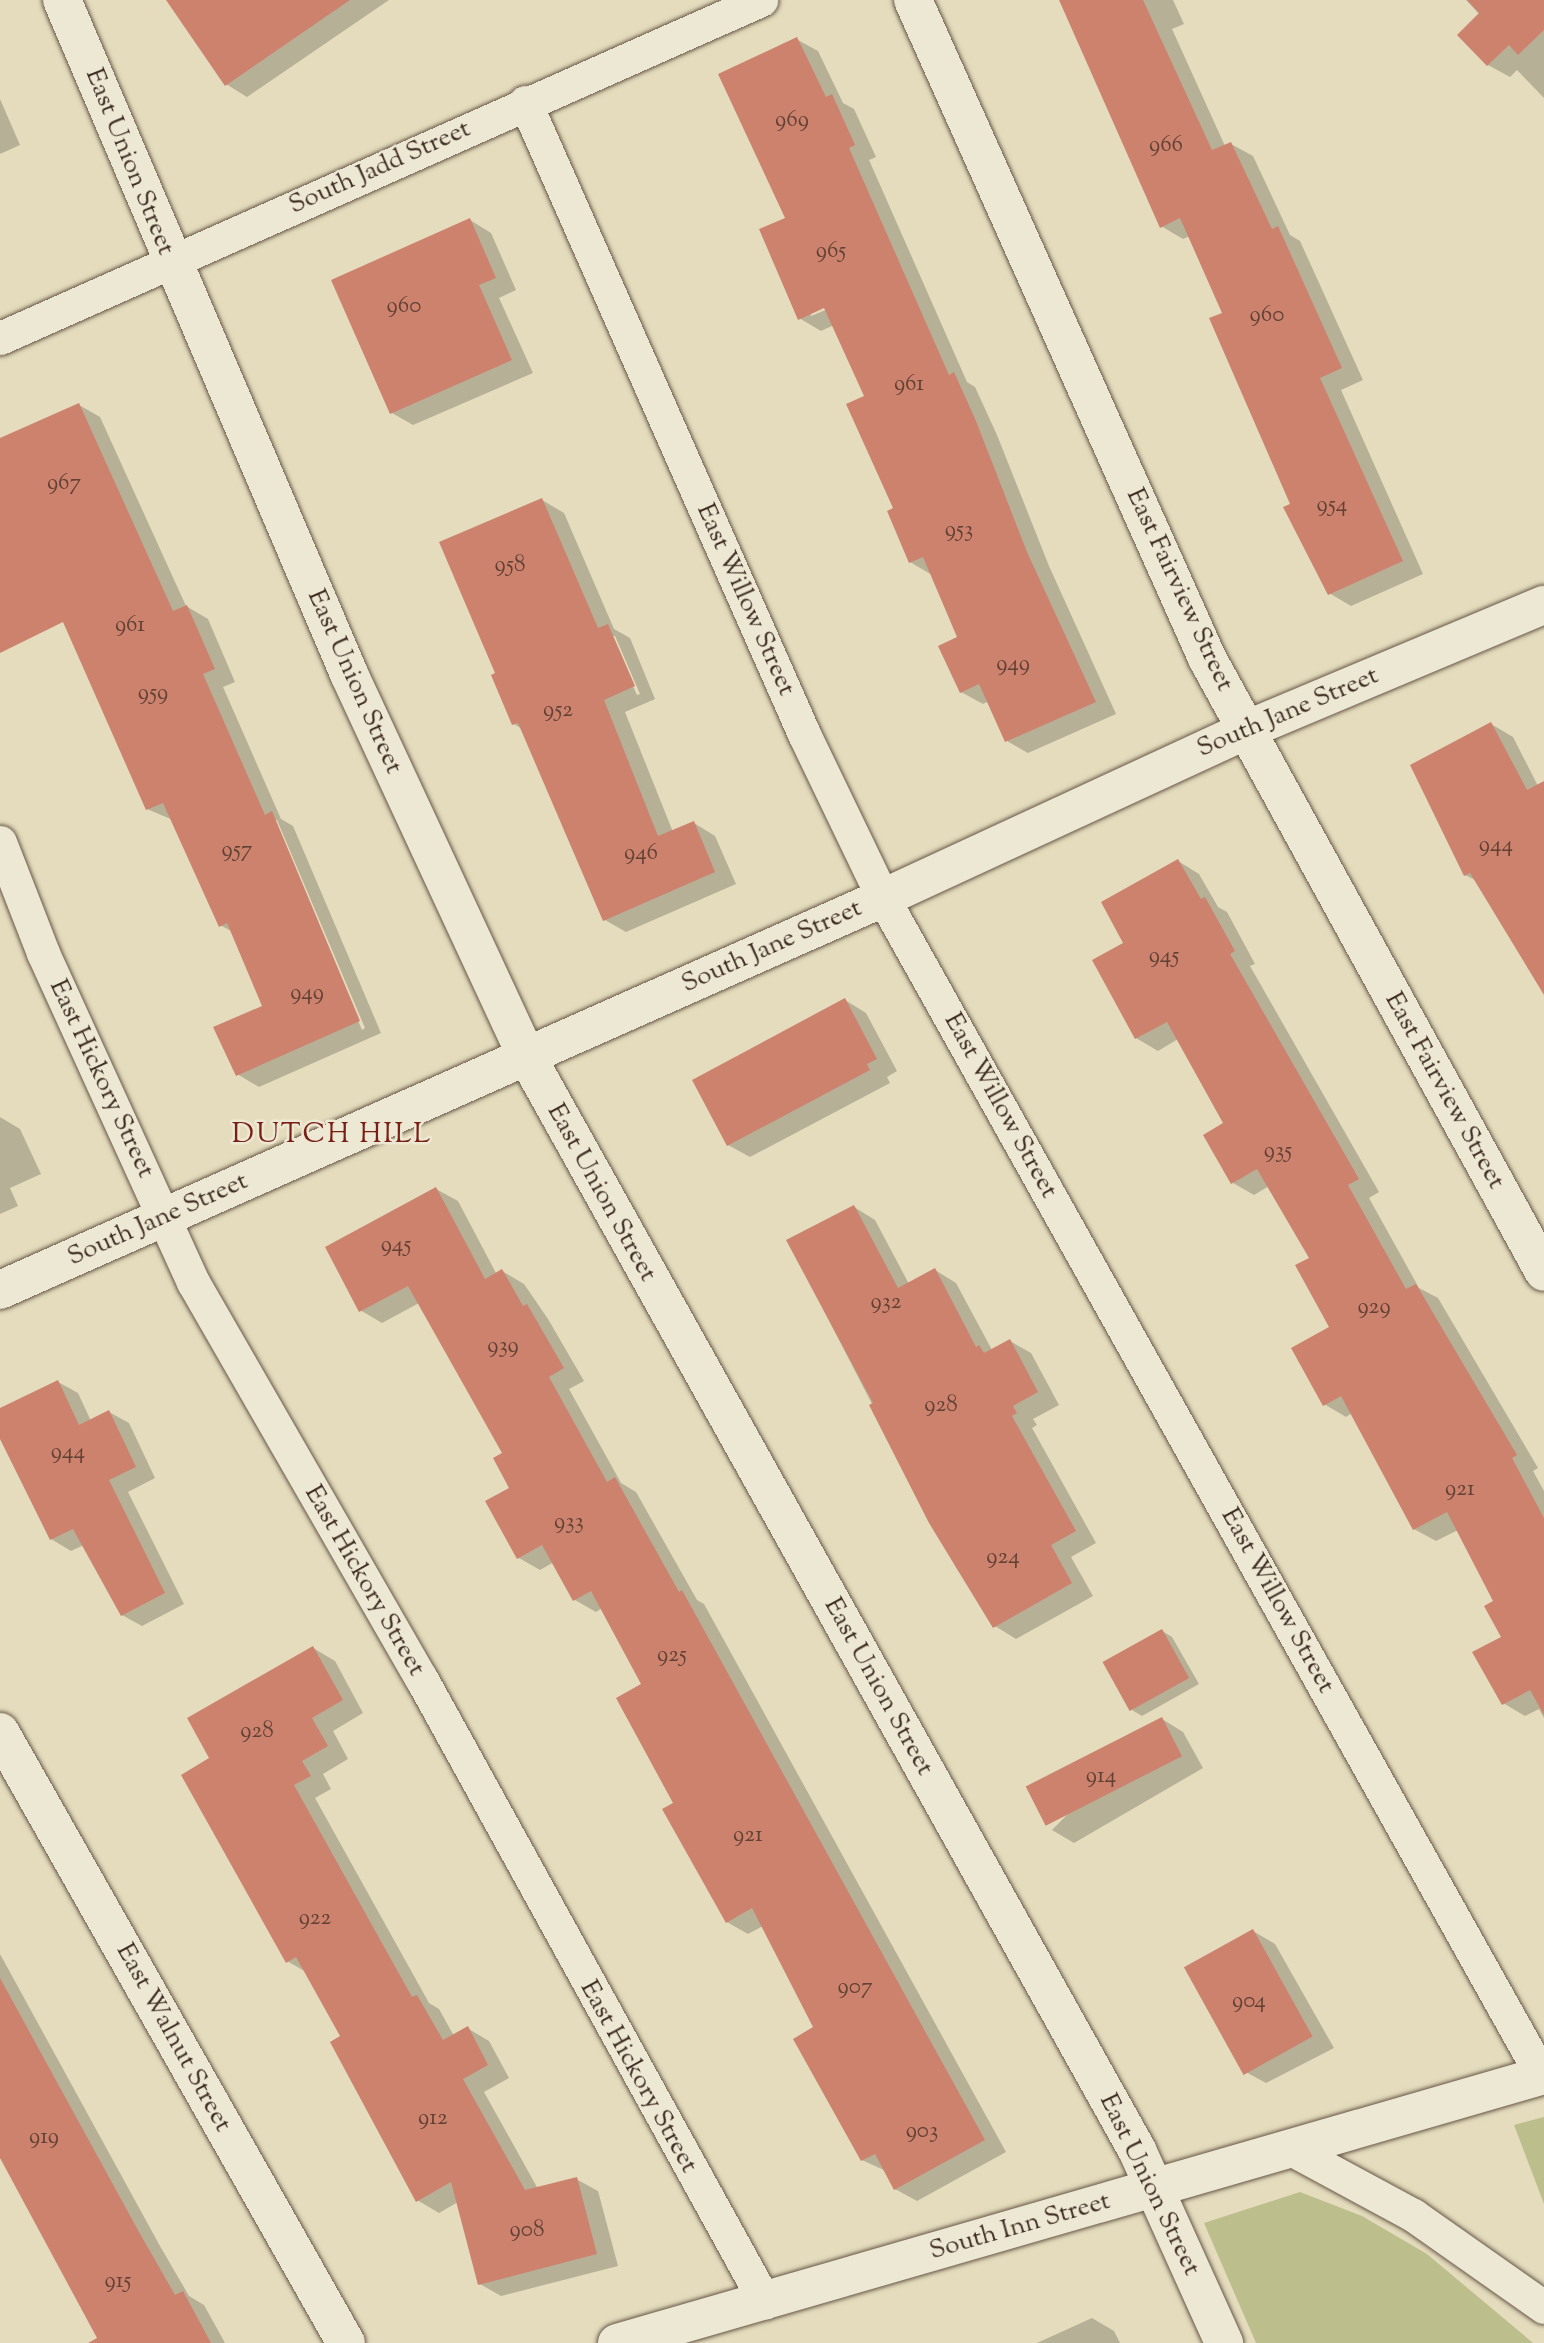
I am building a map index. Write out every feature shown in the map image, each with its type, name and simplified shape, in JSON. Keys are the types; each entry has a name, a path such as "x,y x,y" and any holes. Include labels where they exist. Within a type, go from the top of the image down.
{"street":[{"name":"East Union Street","path":"62,0 170,261 349,674 526,1055 1154,2188 1224,2343"},
{"name":"East Fairview Street","path":"913,0 1206,657 1544,1272"},
{"name":"South Jane Street","path":"0,1290 883,898 1245,730 1544,605"},
{"name":"East Walnut Street","path":"0,1732 346,2343"},
{"name":"South Inn Street","path":"617,2343 1543,2075"}],"lane":[{"name":"South Jadd Street","path":"0,338 525,102 761,0"},
{"name":"East Willow Street","path":"525,102 804,734 883,898 1543,2075"},
{"name":"East Hickory Street","path":"0,842 43,953 193,1282 421,1678 765,2302"},
{"path":"1290,2149 1413,2215 1544,2307"}],"green space":[{"path":"1544,2117 1544,2204 1514,2125"},
{"path":"1300,2192 1362,2216 1427,2254 1533,2343 1256,2343 1204,2223"}],"building":[{"path":"166,0 350,0 225,86"},
{"path":"1059,0 1143,0 1212,150 1231,142 1272,229 1278,226 1342,368 1320,378 1403,561 1328,595 1283,507 1290,504 1209,318 1222,313 1180,218 1160,228"},
{"path":"1467,0 1544,0 1544,30 1518,55 1509,45 1487,66 1457,35 1479,13"},
{"path":"797,37 826,97 832,94 855,145 849,148 949,375 954,372 976,421 1027,552 1096,702 1005,742 979,684 960,693 938,646 957,637 923,557 909,563 887,511 893,508 846,404 864,396 824,308 798,320 759,229 785,218 718,74"},
{"path":"470,218 496,278 479,285 512,360 390,414 331,280"},
{"path":"79,403 173,611 187,605 215,669 203,674 265,815 272,811 360,1021 236,1076 213,1027 262,1006 227,923 219,927 163,803 146,810 63,622 0,653 0,438"},
{"path":"542,498 598,628 608,624 635,686 604,700 658,836 694,821 715,872 603,921 518,723 512,725 491,675 495,673 439,542"},
{"path":"1491,722 1527,790 1544,781 1544,995 1470,873 1464,876 1410,765"},
{"path":"1178,859 1201,899 1205,897 1235,951 1230,954 1359,1179 1348,1185 1406,1289 1416,1284 1517,1455 1512,1458 1544,1518 1544,1715 1530,1690 1502,1705 1472,1652 1501,1637 1484,1606 1493,1601 1447,1512 1413,1530 1341,1396 1323,1406 1291,1348 1329,1327 1295,1265 1309,1258 1257,1169 1231,1184 1203,1135 1223,1123 1167,1022 1135,1039 1092,960 1123,943 1101,902"},
{"path":"845,998 877,1059 867,1064 870,1070 727,1146 692,1080"},
{"path":"436,1187 485,1279 502,1269 523,1306 527,1304 564,1368 549,1377 607,1482 615,1477 679,1592 682,1590 985,2140 894,2190 875,2154 861,2161 793,2039 813,2027 752,1908 726,1923 662,1809 673,1803 616,1698 641,1684 591,1591 573,1601 542,1545 517,1559 485,1501 509,1488 493,1458 502,1453 408,1286 359,1312 325,1247"},
{"path":"854,1205 898,1288 935,1268 976,1347 979,1345 984,1353 1010,1339 1038,1392 1013,1406 1017,1413 1012,1416 1076,1531 1051,1545 1072,1583 993,1628 929,1523 869,1405 873,1403 786,1240"},
{"path":"58,1380 79,1425 109,1410 136,1467 109,1480 165,1593 121,1616 73,1529 50,1540 0,1439 0,1408"},
{"path":"1162,1629 1189,1678 1130,1711 1103,1662"},
{"path":"313,1646 343,1700 312,1718 328,1746 302,1761 311,1776 294,1785 412,1997 417,1995 443,2040 468,2026 488,2065 463,2079 525,2190 577,2177 597,2254 478,2285 451,2182 416,2202 330,2042 340,2036 296,1957 286,1963 181,1775 209,1758 187,1718"},
{"path":"1162,1717 1182,1756 1046,1826 1026,1786"},
{"path":"1253,1929 1313,2037 1244,2075 1184,1967"},
{"path":"0,1978 175,2295 183,2291 211,2343 88,2343 97,2338 0,2158"}],"district":[{"name":"DUTCH HILL","path":"332,1135"}]}
